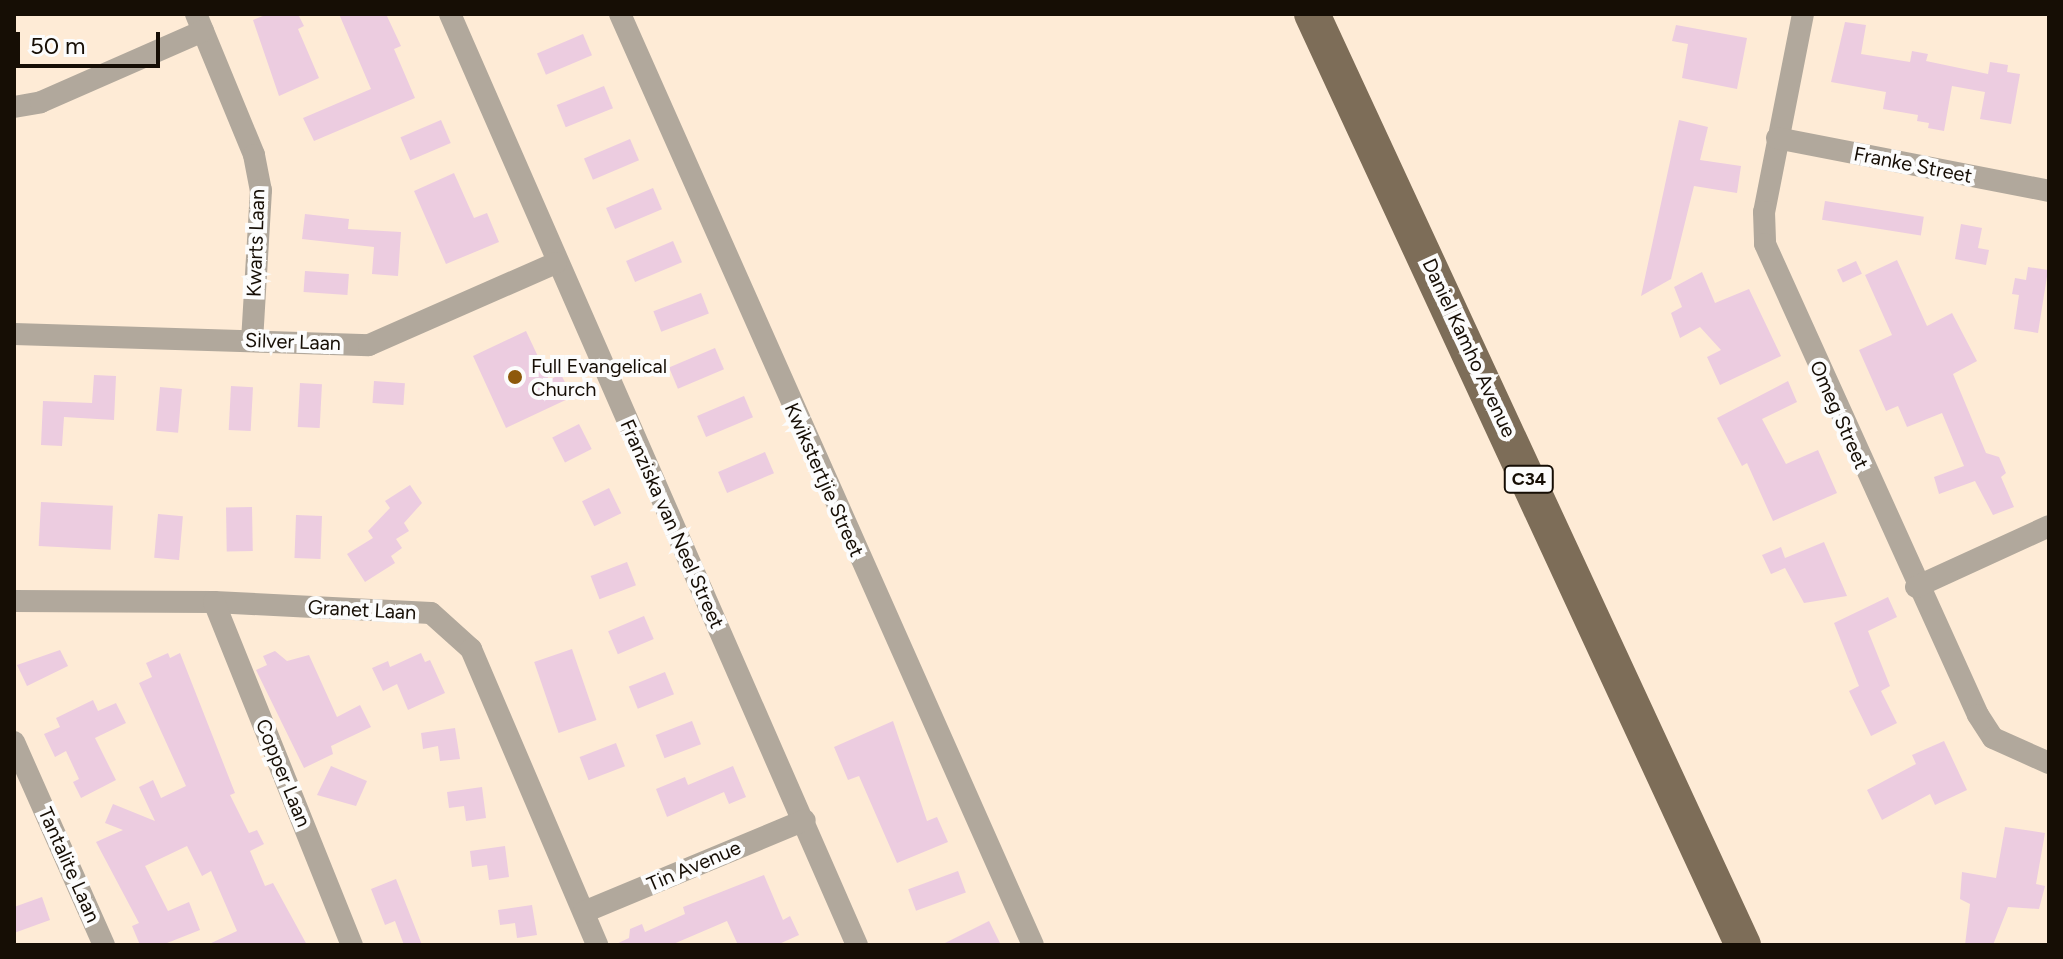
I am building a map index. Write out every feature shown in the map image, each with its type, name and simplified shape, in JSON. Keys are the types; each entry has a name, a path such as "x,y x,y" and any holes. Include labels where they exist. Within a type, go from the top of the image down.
{"main road":[{"name":"Daniel Kamho Avenue","path":"1312,14 1743,945"}],"street":[{"name":"Franziska van Neel Street","path":"450,14 556,263 805,820 857,945"},
{"name":"Kwikstertjie Street","path":"620,14 1033,945"},
{"name":"Omeg Street","path":"1803,14 1764,212 1765,244 1916,587 1993,738 2049,763"},
{"path":"14,107 41,102 200,22"},
{"name":"Kwarts Laan","path":"200,22 254,155 261,190 252,340"},
{"name":"Franke Street","path":"1777,138 2049,191"},
{"name":"Silver Laan","path":"14,334 369,345 556,263"},
{"path":"1916,587 2049,526"},
{"name":"Granet Laan","path":"14,601 214,602 431,613 452,628 471,649 597,945"},
{"name":"Copper Laan","path":"214,602 352,945"},
{"name":"Tantalite Laan","path":"14,742 104,945"},
{"name":"Tin Avenue","path":"584,912 805,820"}],"building":[{"path":"268,14 298,14 304,26 298,29 319,78 279,96 253,20"},
{"path":"339,14 386,14 401,46 394,49 415,98 314,141 303,118 371,89"},
{"path":"1845,22 1866,25 1861,54 1910,62 1912,51 1928,54 1926,61 1988,74 1990,62 2008,65 2007,72 2020,74 2011,124 1980,119 1985,92 1952,86 1944,131 1928,128 1929,123 1917,121 1918,115 1883,109 1886,92 1831,82"},
{"path":"1676,25 1747,38 1737,89 1682,78 1688,44 1672,41"},
{"path":"583,34 592,55 546,75 537,54"},
{"path":"604,86 613,108 566,127 557,105"},
{"path":"441,120 451,143 410,160 400,137"},
{"path":"1679,120 1708,127 1700,160 1741,166 1737,193 1694,186 1671,279 1641,296"},
{"path":"630,139 639,160 593,180 584,159"},
{"path":"454,173 474,218 487,213 499,242 446,264 414,191"},
{"path":"653,188 662,209 615,229 606,208"},
{"path":"1825,201 1924,217 1921,235 1822,220"},
{"path":"305,214 349,219 348,229 401,232 398,276 372,274 374,247 302,239"},
{"path":"1961,224 1982,228 1978,248 1989,250 1986,265 1955,259"},
{"path":"673,241 682,262 635,282 626,261"},
{"path":"1897,260 1927,326 1952,313 1977,361 1953,374 1986,453 1999,457 2006,473 2001,477 2014,507 1993,515 1975,481 1939,494 1934,477 1964,466 1942,413 1907,427 1898,406 1886,411 1859,350 1892,335 1865,275"},
{"path":"1856,261 1862,274 1843,283 1837,270"},
{"path":"2028,267 2048,270 2038,333 2014,329 2019,295 2012,294 2015,278 2026,280"},
{"path":"305,271 349,274 347,295 304,292"},
{"path":"1702,272 1715,303 1749,289 1781,356 1720,385 1707,357 1721,350 1700,327 1680,338 1671,313 1682,307 1674,287"},
{"path":"701,293 709,314 661,332 653,311"},
{"name":"Full Evangelical Church","path":"526,331 549,380 561,374 572,397 506,428 473,356"},
{"path":"715,348 724,369 678,389 669,368"},
{"path":"94,375 116,376 114,420 64,417 62,446 41,445 43,401 92,403"},
{"path":"374,381 405,383 403,405 372,403"},
{"path":"1788,381 1797,402 1762,419 1786,464 1818,450 1837,493 1773,521 1747,463 1742,466 1717,418"},
{"path":"300,383 322,384 320,428 298,427"},
{"path":"231,386 253,387 251,431 229,430"},
{"path":"160,387 182,389 178,433 156,431"},
{"path":"744,396 753,417 706,437 697,416"},
{"path":"579,424 592,449 565,463 552,438"},
{"path":"765,452 774,473 727,493 718,472"},
{"path":"410,485 422,503 404,523 409,531 396,539 402,548 391,556 395,563 365,582 347,554 373,538 368,531 390,508 385,501"},
{"path":"609,488 621,513 594,526 582,501"},
{"path":"41,502 113,506 111,550 39,546"},
{"path":"226,507 252,507 253,551 227,551"},
{"path":"158,514 183,516 179,560 154,558"},
{"path":"296,515 322,516 320,559 294,558"},
{"path":"1824,542 1847,596 1804,603 1785,568 1771,574 1762,555 1781,547 1785,558"},
{"path":"627,562 636,585 600,599 591,576"},
{"path":"1888,597 1897,617 1868,631 1890,686 1881,691 1897,723 1871,736 1849,691 1859,686 1834,623"},
{"path":"644,616 654,639 618,654 608,631"},
{"path":"572,649 596,720 559,733 534,662"},
{"path":"60,650 68,666 27,686 17,665"},
{"path":"275,651 287,661 309,655 337,717 360,705 371,727 331,746 333,754 304,768 256,670 267,665 263,656"},
{"path":"168,653 170,658 180,653 235,793 230,795 249,833 257,830 264,844 250,851 265,886 273,883 307,945 207,945 237,931 211,871 202,876 187,846 145,866 168,911 189,902 200,930 162,945 140,945 132,926 139,923 96,842 123,830 105,823 113,804 155,821 139,787 153,780 161,798 186,786 139,683 152,677 146,663"},
{"path":"421,653 425,662 430,660 445,693 408,710 397,684 383,691 372,668 388,661 390,667"},
{"path":"665,672 674,694 638,709 629,687"},
{"path":"93,700 98,711 116,703 126,723 95,738 116,780 81,798 73,782 79,779 66,751 55,757 44,734 60,727 56,718"},
{"path":"692,721 701,744 665,758 656,735"},
{"path":"893,721 927,821 937,817 948,842 897,863 859,776 848,780 834,747"},
{"path":"455,728 460,759 440,761 438,746 423,749 421,733"},
{"path":"1944,741 1967,790 1935,805 1930,794 1882,820 1867,790 1916,764 1912,755"},
{"path":"616,743 625,766 589,780 580,757"},
{"path":"331,766 367,781 356,806 317,795"},
{"path":"733,766 746,797 729,804 724,792 667,817 656,789 685,777 688,785"},
{"path":"482,787 486,818 466,821 464,806 449,808 447,792"},
{"path":"2005,827 2045,833 2036,884 2045,886 2039,909 2008,907 1993,945 1965,945 1970,904 1960,899 1962,872 1996,878"},
{"path":"505,846 509,877 489,880 487,865 472,867 470,851"},
{"path":"958,871 966,893 916,911 908,889"},
{"path":"764,875 783,920 790,916 799,935 777,945 738,945 727,921 671,945 614,945 629,938 630,929 642,924 645,932 685,914 683,907"},
{"path":"396,879 422,945 404,945 395,921 385,925 371,889"},
{"path":"42,897 50,920 14,933 14,907"},
{"path":"532,905 537,935 517,938 515,923 500,925 498,910"},
{"path":"989,921 1001,945 941,945"}],"place":[{"name":"Full Evangelical Church","path":"515,377"}]}
